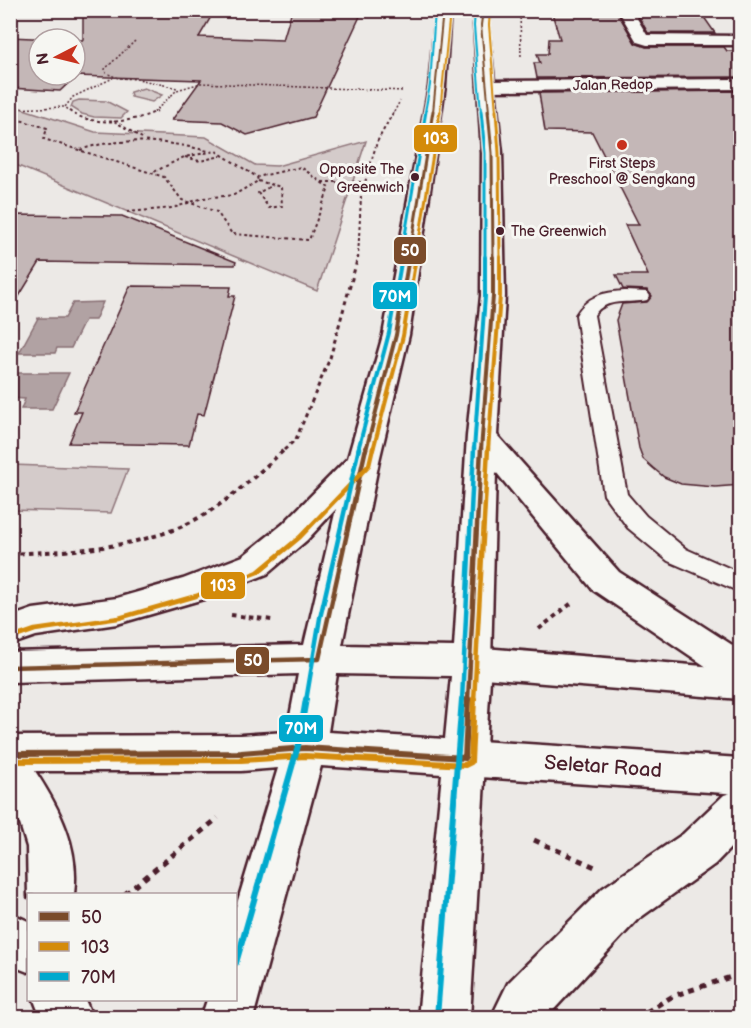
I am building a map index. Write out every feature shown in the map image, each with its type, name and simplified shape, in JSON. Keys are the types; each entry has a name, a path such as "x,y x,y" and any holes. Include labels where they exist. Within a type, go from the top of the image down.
{"main road":[{"path":"237,985 305,748 319,659 363,461 396,334 437,86 443,10"},
{"path":"444,1017 472,662 482,436 493,296 492,153 481,25 483,10"},
{"path":"625,10 642,39 741,41"},
{"name":"Jalan Redop","path":"486,86 741,84"},
{"path":"482,436 606,581 741,669"},
{"path":"18,626 117,611 202,587 255,565 295,532 363,461"},
{"path":"10,667 319,659 472,662 741,684"},
{"name":"Seletar Road","path":"10,754 241,753 305,748 741,776"},
{"path":"10,776 18,780 44,823 54,873 51,893"},
{"path":"517,1017 526,1001 620,904 699,849 741,809"},
{"path":"10,937 27,947"},
{"path":"61,1001 67,1017"},
{"path":"227,1017 231,1001"}],"lane":[{"path":"641,296 596,302 588,307 585,315 616,495 637,522 677,555 741,583"}],"path":[{"path":"519,68 521,57 520,10"},
{"path":"113,78 105,69 135,41"},
{"path":"65,107 67,101 77,94 103,86 113,78 139,79 159,86 177,88 207,83 405,92"},
{"path":"10,554 91,550 170,531 210,511 244,487 296,439 330,358 358,254 361,196 377,142 394,115 405,92 407,81"},
{"path":"10,109 65,107 75,116 113,120 133,119 158,110 177,88"},
{"path":"10,117 46,128 44,139 164,177 182,200 217,212 232,234 309,240 329,188 301,167 257,177"},
{"path":"113,120 142,138"},
{"path":"79,150 87,146 111,142 190,146 208,151"},
{"path":"151,173 184,157 216,151 257,177 258,181"},
{"path":"184,157 200,161 222,155"},
{"path":"127,212 173,208 188,202 234,195 258,181 281,187 282,206 269,208 258,193 273,185"},
{"path":"321,182 365,182"},
{"path":"538,629 582,594"},
{"path":"222,614 274,620"},
{"path":"126,893 218,818"},
{"path":"534,840 596,867"},
{"path":"636,1017 704,983 741,974"}],"shaded area":[{"path":"144,88 162,95 152,102 131,97 130,92"},
{"path":"79,100 106,101 127,112 121,118 82,114 71,107 73,102"},
{"path":"11,105 95,132 206,137 255,165 277,166 366,141 317,291 11,163"},
{"path":"103,302 95,320 85,320 71,348 57,348 55,353 19,353 38,318 65,318 73,303"},
{"path":"11,373 69,373 52,409 21,409 25,399 11,398"},
{"path":"11,465 128,469 111,513 11,510"}],"building":[{"path":"83,10 215,10 199,37 283,40 292,10 362,12 313,117 247,135 222,122 172,120 201,80 87,76 87,27 83,27"},
{"path":"551,10 616,10 635,43 646,47 724,47 727,51 741,51 741,77 537,78 534,63 540,63 537,54 548,54 549,39 560,39"},
{"path":"635,10 699,10 715,33 648,33"},
{"path":"10,37 27,38 27,87 64,87 60,91 10,88"},
{"path":"741,91 741,485 715,487 681,484 664,477 643,459 639,448 616,320 622,304 647,302 652,296 647,290 623,289 616,275 648,275 625,225 639,225 592,132 545,131 539,93"},
{"path":"10,215 122,216 236,262 235,265 40,262 10,311"},
{"path":"130,286 231,287 229,296 235,296 204,415 197,414 189,445 69,443 82,412 74,412"}],"transit line":[{"name":"70M","path":"237,960 298,746 320,618 356,459 389,333 430,85 435,10"},
{"name":"50","path":"10,667 319,659 363,461 396,335 437,86 443,10"},
{"name":"70M","path":"437,1017 465,662 475,436 485,296 485,153 474,26 475,10"},
{"name":"50","path":"10,754 241,753 305,748 465,758 482,436 493,296 492,153 481,25 483,10"},
{"name":"103","path":"12,638 35,630 119,618 196,596 258,572 300,537 369,465 403,336 444,87 450,11"},
{"name":"103","path":"10,761 241,760 305,756 465,765 471,762 489,436 500,296 499,153 489,25 490,11"}],"place":[{"name":"First Steps Preschool @ Sengkang","path":"622,145"},
{"name":"Opposite The Greenwich","path":"415,177"},
{"name":"The Greenwich","path":"500,231"}]}
